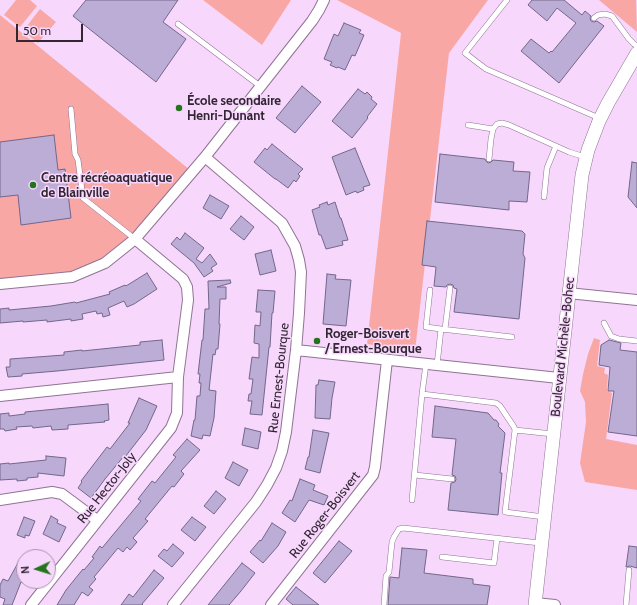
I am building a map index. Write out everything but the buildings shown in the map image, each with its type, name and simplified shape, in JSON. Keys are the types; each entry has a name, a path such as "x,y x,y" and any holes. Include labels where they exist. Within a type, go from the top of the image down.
{"street":[{"path":"0,284 72,277 105,263 135,239 205,157 312,21 324,0"},
{"name":"Boulevard Michèle-Bohec","path":"535,604 580,185 586,157 600,118 637,54"},
{"name":"Boulevard Michèle-Bohec","path":"613,95 637,67"},
{"name":"Rue Ernest-Bourque","path":"173,605 254,505 272,476 285,441 299,313 301,272 299,260 295,246 282,223 205,157"},
{"name":"Rue Hector-Joly","path":"31,605 171,428 177,413 178,377 188,300 187,287 183,279 135,239"},
{"path":"568,293 637,300"},
{"path":"296,350 559,378"},
{"name":"Rue Roger-Boisvert","path":"271,605 373,475 386,360"},
{"path":"0,396 178,377"},
{"path":"0,500 52,492 62,494 97,520"},
{"path":"535,604 555,605"}],"lane":[{"path":"507,0 465,53 486,68 600,118"},
{"path":"594,18 598,15 605,14 612,16 628,39 637,46"},
{"path":"178,24 260,86"},
{"path":"71,109 74,154 78,160 83,198 135,239"},
{"path":"488,159 493,129 497,124 502,123 506,123 572,153 586,157"},
{"path":"468,125 493,129"},
{"path":"544,197 547,168 556,146"},
{"path":"437,365 450,288"},
{"path":"430,290 426,327 512,338"},
{"path":"604,323 611,336 619,339 637,340"},
{"path":"412,500 426,364"},
{"path":"422,394 496,403 500,406 515,430 506,512 544,517"},
{"path":"515,430 553,434"},
{"path":"415,475 452,479"},
{"path":"384,605 386,576 389,572 392,542 396,532 399,529 403,528 542,543"},
{"path":"442,557 494,563 497,538"},
{"path":"626,605 629,570"}],"shaded area":[{"path":"16,0 30,0 37,6 20,27 4,15"},
{"path":"203,0 291,0 262,45"},
{"path":"337,0 488,0 449,53 415,351 367,344 401,33"},
{"path":"599,0 636,0 637,32"},
{"path":"40,9 56,22 38,43 23,31"},
{"path":"0,15 190,170 134,238 106,260 75,276 0,283"},
{"path":"594,338 600,340 597,366 605,368 604,373 608,375 607,391 612,393 606,439 637,445 637,490 585,482 580,463 586,422 585,402 580,391 588,354"}],"place":[{"name":"École secondaire Henri-Dunant","path":"179,108"},
{"name":"Centre récréoaquatique de Blainville","path":"33,185"},
{"name":"Roger-Boisvert / Ernest-Bourque","path":"317,341"}]}
